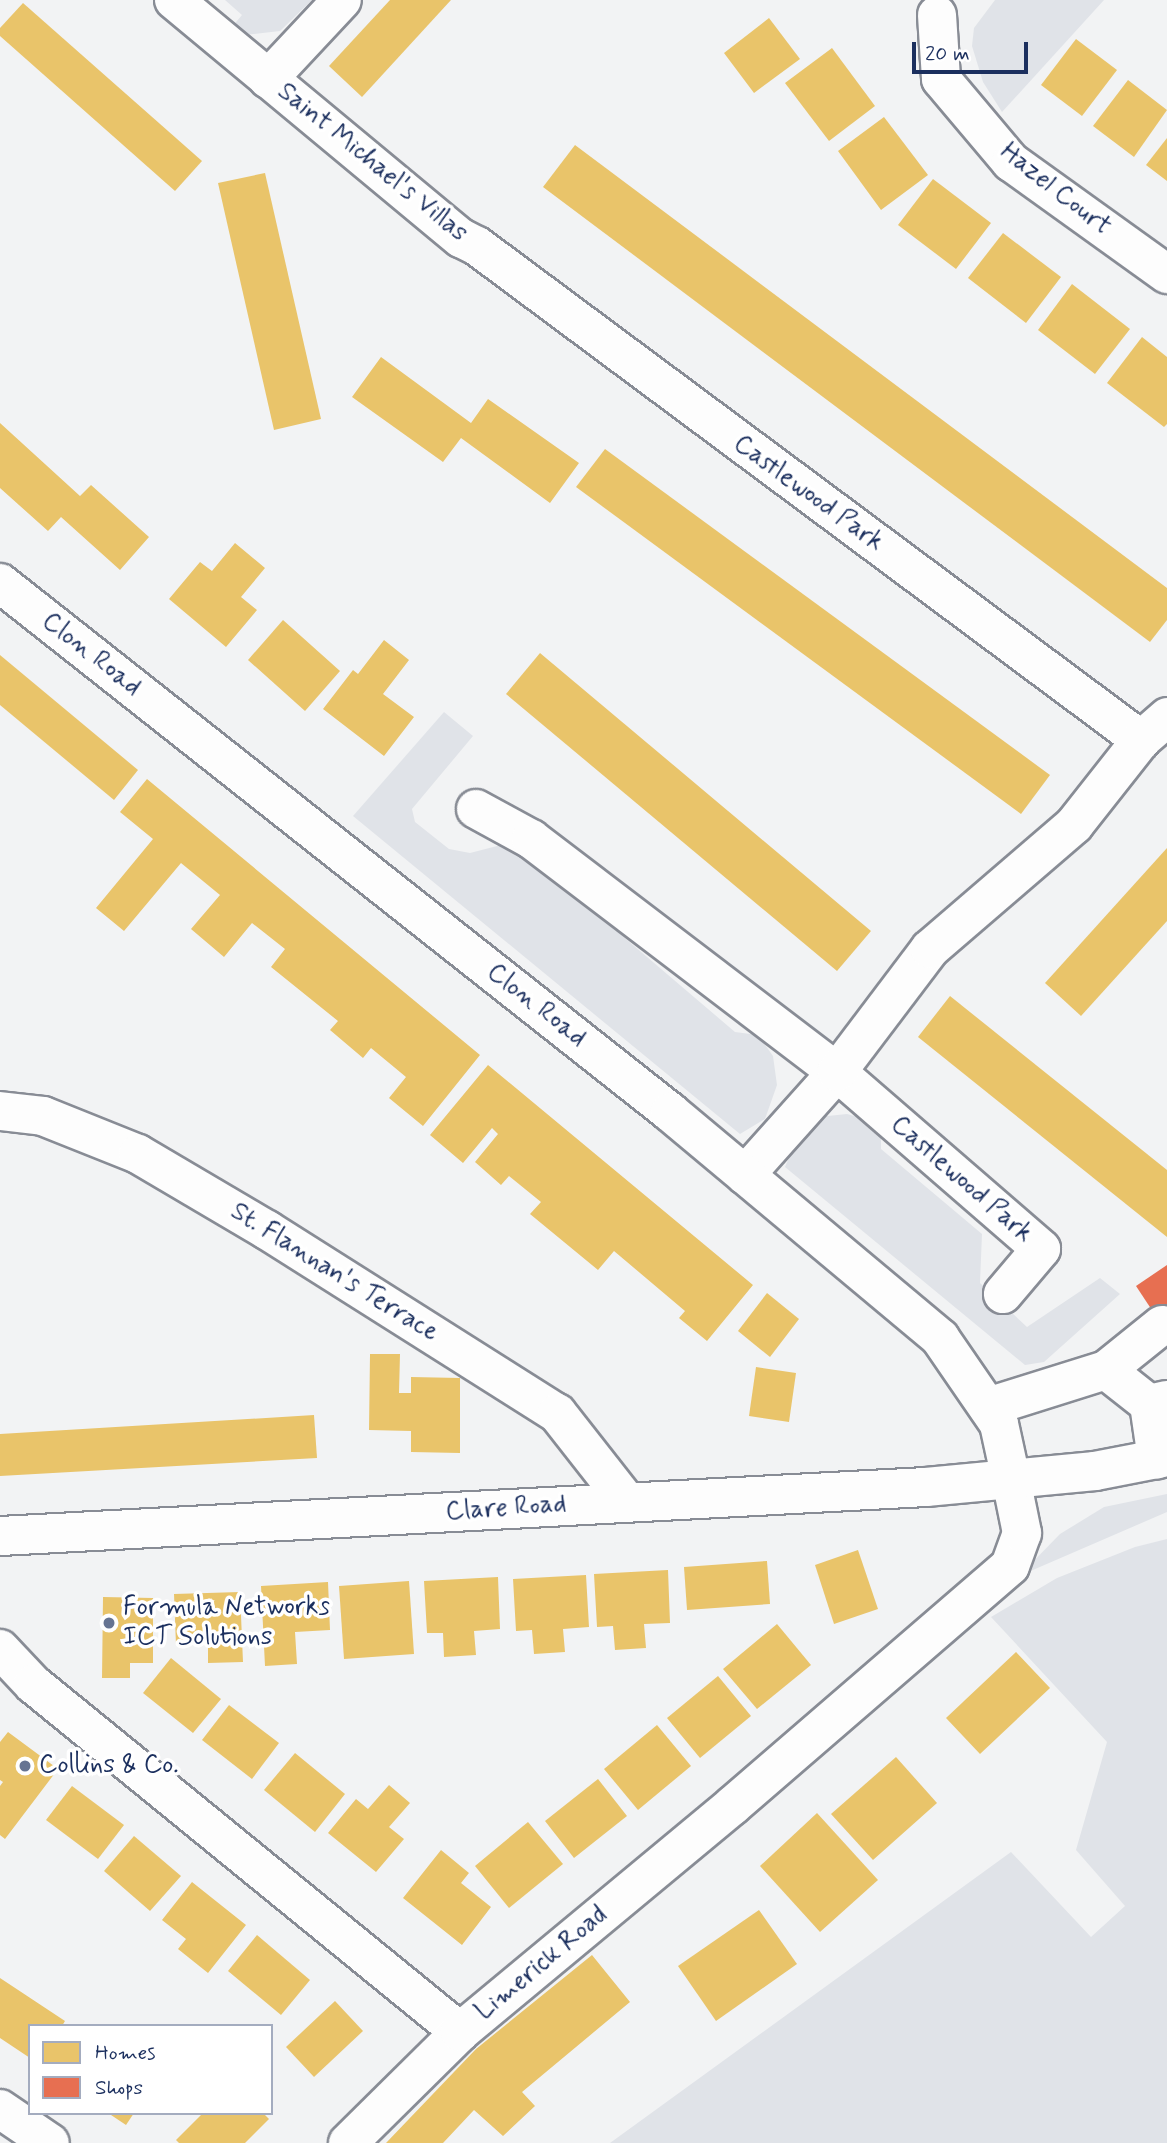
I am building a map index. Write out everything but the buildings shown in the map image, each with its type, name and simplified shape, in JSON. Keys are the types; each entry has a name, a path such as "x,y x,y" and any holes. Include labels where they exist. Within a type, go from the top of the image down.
{"street":[{"name":"Saint Michael's Villas","path":"173,0 461,238 477,246"},
{"name":"Saint Michael's Villas","path":"268,79 342,0"},
{"name":"Hazel Court","path":"937,15 941,79 1011,162 1167,274"},
{"name":"Castlewood Park","path":"477,246 1154,728 1074,825 930,949 837,1072 745,1175"},
{"name":"Clon Road","path":"0,583 745,1175 940,1338 999,1424 1011,1479"},
{"name":"Castlewood Park","path":"476,808 531,839 837,1072 1041,1249 1003,1294"},
{"name":"St. Flannan's Terrace","path":"0,1111 43,1116 138,1154 267,1230 557,1413 626,1501"},
{"path":"988,1408 1107,1370 1162,1325"},
{"path":"1107,1370 1158,1402 1162,1458"},
{"name":"Clare Road","path":"0,1536 340,1520 626,1501 915,1488 1096,1471 1162,1458"},
{"name":"Limerick Road","path":"0,1649 33,1684 460,2032 732,1806 1010,1566 1022,1533 1011,1479"},
{"path":"348,2143 460,2032"},
{"path":"0,2109 50,2143"}],"shaded area":[{"path":"225,0 312,0 280,31 244,35 231,28 242,15"},
{"path":"995,0 1104,0 1002,112 983,82 972,46 974,28"},
{"path":"444,712 473,736 412,809 415,822 449,849 470,853 501,845 518,847 735,1032 758,1035 773,1056 777,1085 765,1119 740,1134 353,816"},
{"path":"847,1114 875,1122 881,1131 881,1149 982,1234 980,1283 1027,1327 1100,1278 1120,1294 1044,1362 1025,1365 785,1167 793,1148 818,1117"},
{"path":"1167,1494 1167,1512 1019,1576 1060,1534 1104,1507"},
{"path":"1167,1539 1167,2143 610,2143 1011,1852 1091,1937 1125,1906 1076,1850 1107,1742 991,1617 1057,1578 1135,1547"}],"place":[{"name":"Formula Networks ICT Solutions","path":"109,1623"},
{"name":"Collins & Co.","path":"25,1766"}]}
